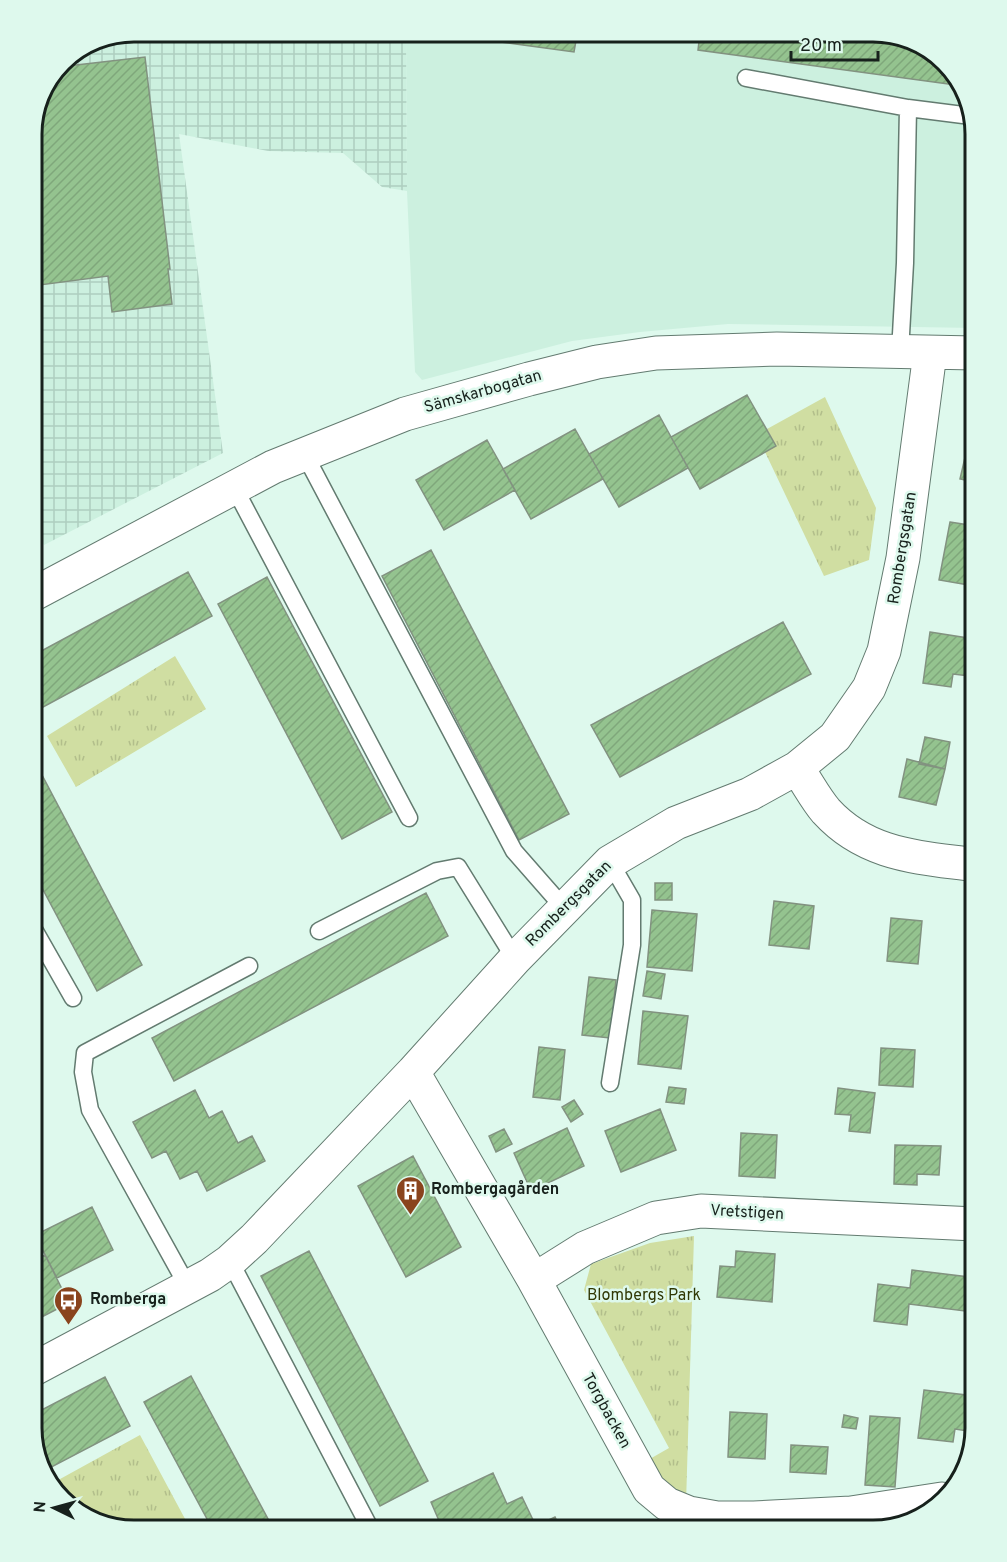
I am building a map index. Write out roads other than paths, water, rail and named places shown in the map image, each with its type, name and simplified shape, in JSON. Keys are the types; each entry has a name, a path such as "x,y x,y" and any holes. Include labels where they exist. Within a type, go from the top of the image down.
{"street":[{"name":"Sämskarbogatan","path":"42,590 234,487 304,453 405,414 597,362 656,353 766,349 965,353"},
{"name":"Rombergsgatan","path":"42,1365 188,1287 230,1262 413,1072 515,959 610,862 676,823 750,794 797,768 835,737 869,688 884,651 903,558 915,352"},
{"path":"797,768 826,810 859,839 900,855 965,864"},
{"name":"Torgbacken","path":"413,1072 534,1280 649,1489 667,1504 689,1513 717,1518 754,1518 851,1513 928,1501"},
{"name":"Vretstigen","path":"534,1280 585,1248 656,1218 702,1211 965,1224"}],"lane":[{"path":"746,78 908,108 963,115"},
{"path":"908,108 905,263 915,352"},
{"path":"304,453 514,851 564,908"},
{"path":"234,487 409,818"},
{"path":"610,862 632,900 632,945 610,1083"},
{"path":"319,931 437,871 458,867 515,959"},
{"path":"42,944 73,998"},
{"path":"188,1287 90,1110 82,1072 85,1053 249,966"},
{"path":"230,1262 366,1520"}],"place":[{"name":"Rombergagården","path":"410,1216"},
{"name":"Romberga","path":"69,1326"}],"park label":[{"name":"Blombergs Park","path":"644,1296"}]}
